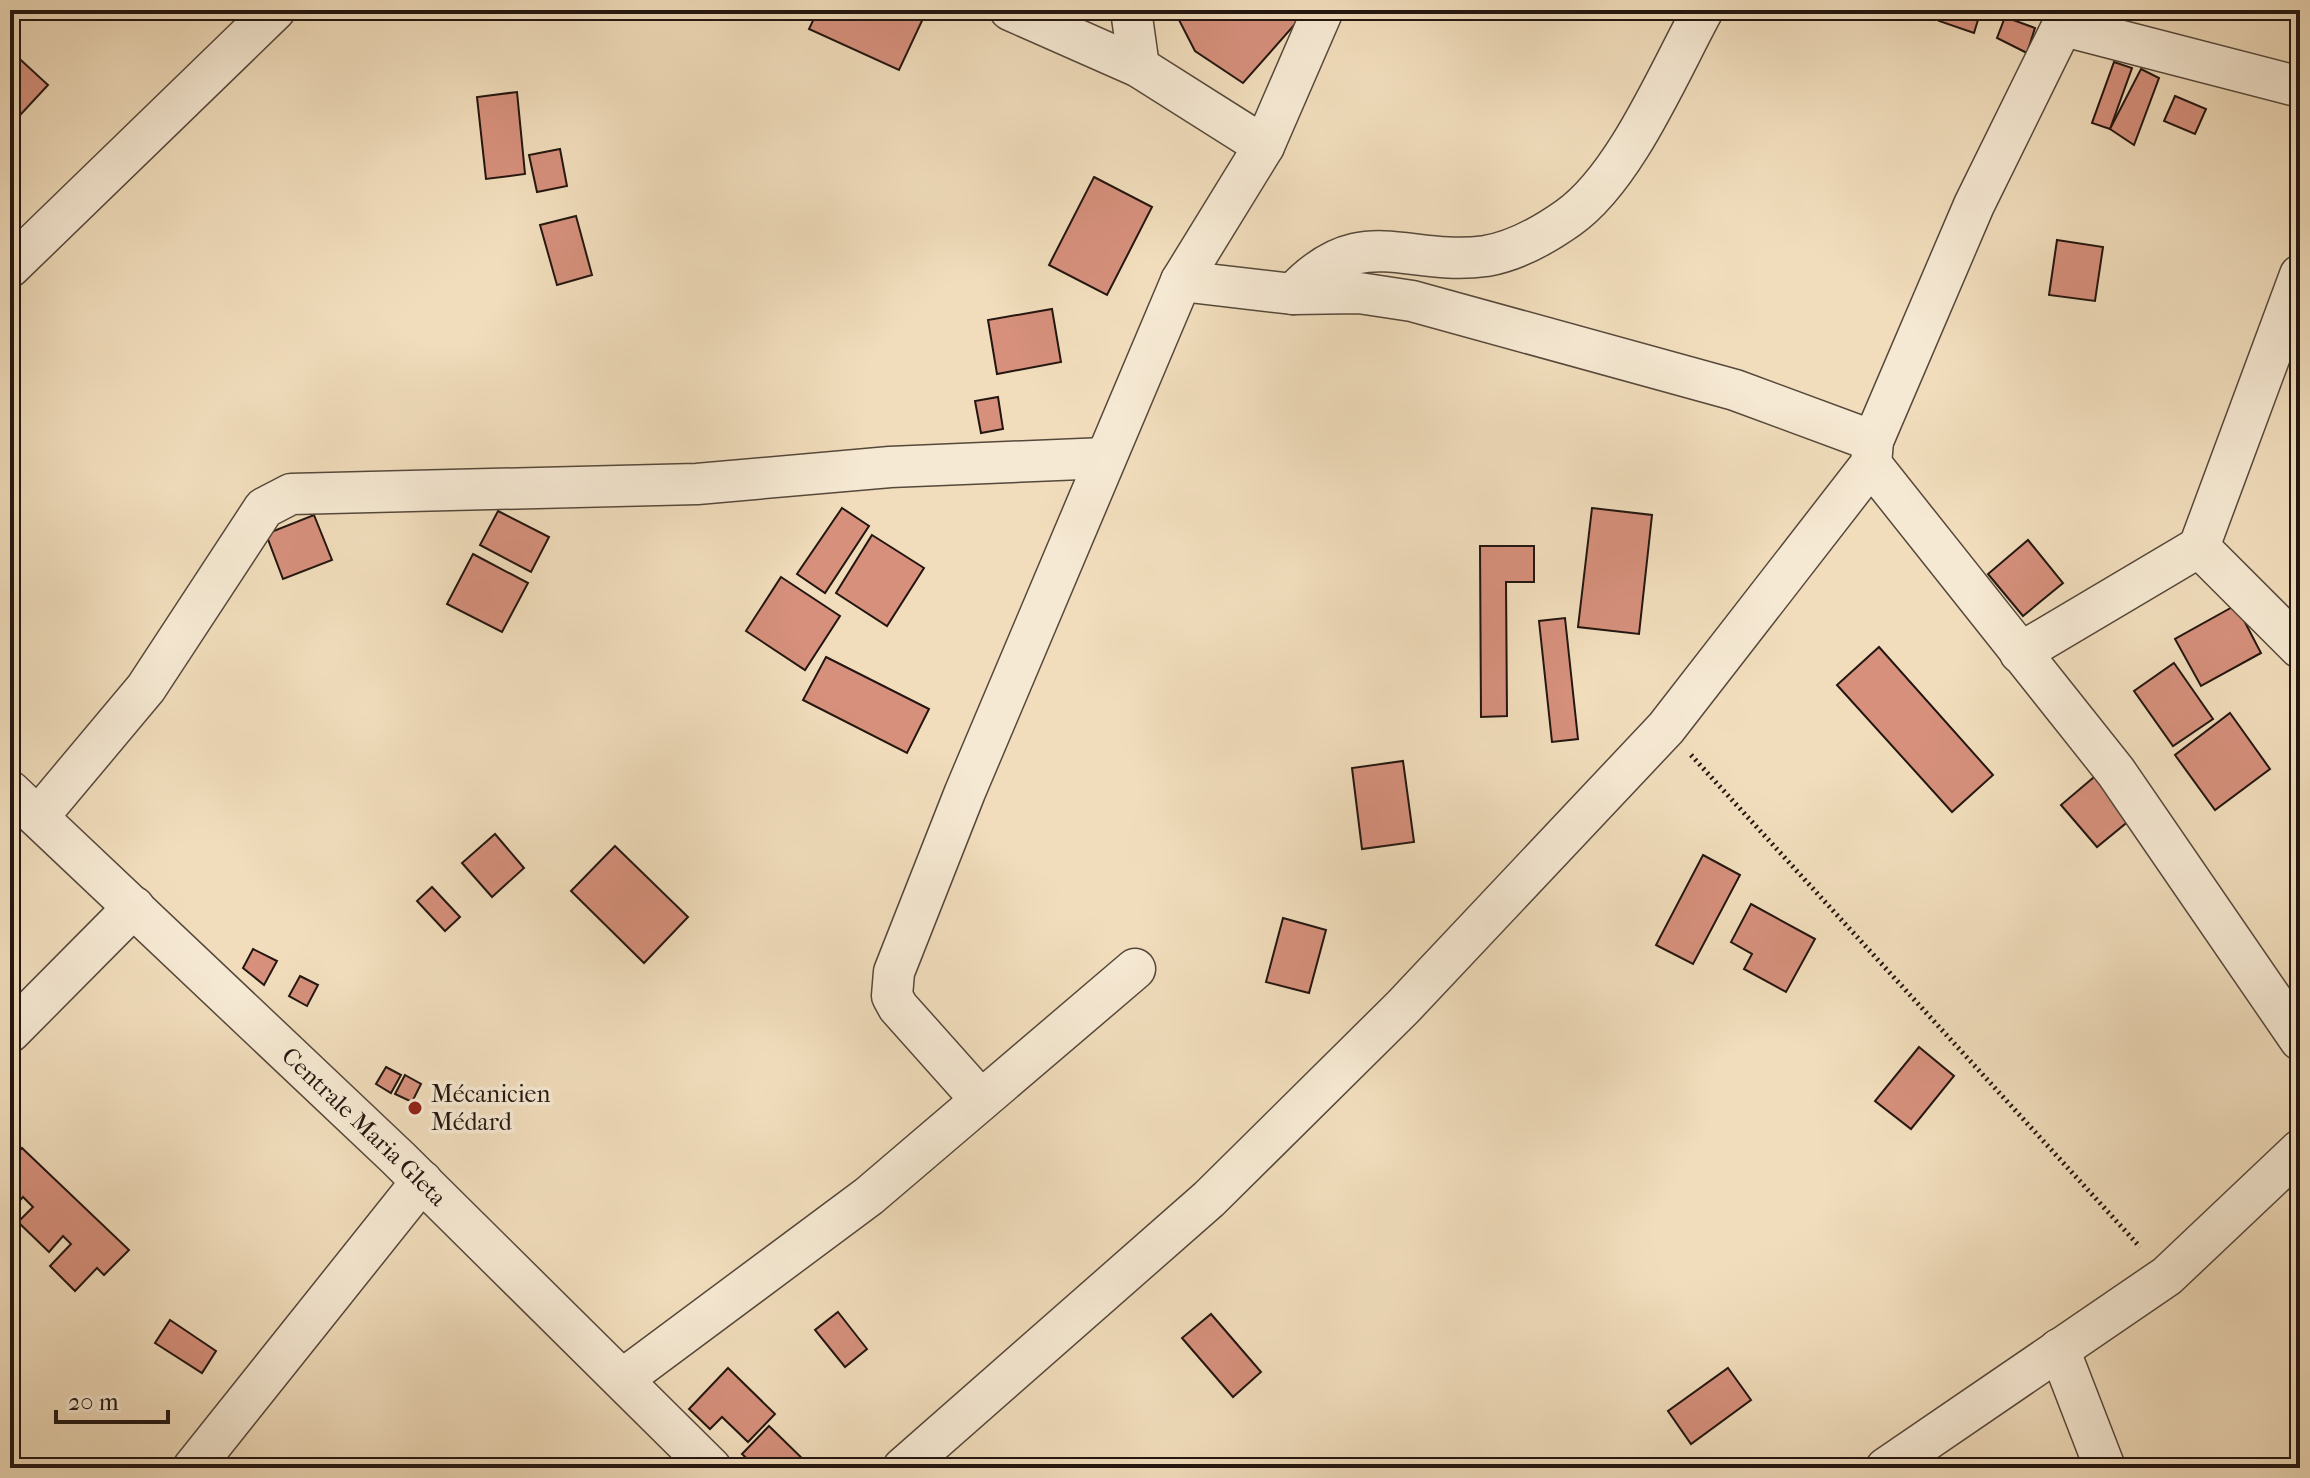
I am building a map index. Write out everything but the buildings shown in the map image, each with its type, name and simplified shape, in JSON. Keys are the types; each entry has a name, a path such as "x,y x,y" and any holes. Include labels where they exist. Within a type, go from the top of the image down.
{"street":[{"path":"10,267 275,10"},
{"path":"1010,10 1139,67 1264,146"},
{"path":"1131,10 1139,67"},
{"path":"981,1100 898,1007 892,996 894,972 965,792 1181,281 1264,146 1323,10"},
{"path":"1293,294 1310,275 1344,254 1386,251 1486,256 1533,240 1571,217 1609,178 1703,10"},
{"path":"903,1468 1209,1199 1403,1007 1666,728 1872,453 1974,205 2067,18 2300,87"},
{"path":"1412,301 1464,256"},
{"path":"2020,653 2199,547 2300,275"},
{"path":"1181,281 1293,294 1359,293 1412,301 1735,390 1872,453 2020,653 2116,772 2300,1040"},
{"path":"24,804 146,688 264,508 291,494 697,484 890,467 1105,458"},
{"path":"2199,547 2300,648"},
{"name":"Centrale Maria Gleta","path":"24,804 422,1181 711,1468"},
{"path":"10,1032 134,907"},
{"path":"623,1379 869,1196 1135,969"},
{"path":"1886,1468 2167,1276 2300,1150"},
{"path":"193,1468 422,1181"},
{"path":"2059,1349 2105,1468"}],"path":[{"path":"1666,728 2167,1276"}],"place":[{"name":"Mécanicien Médard","path":"415,1108"}]}
